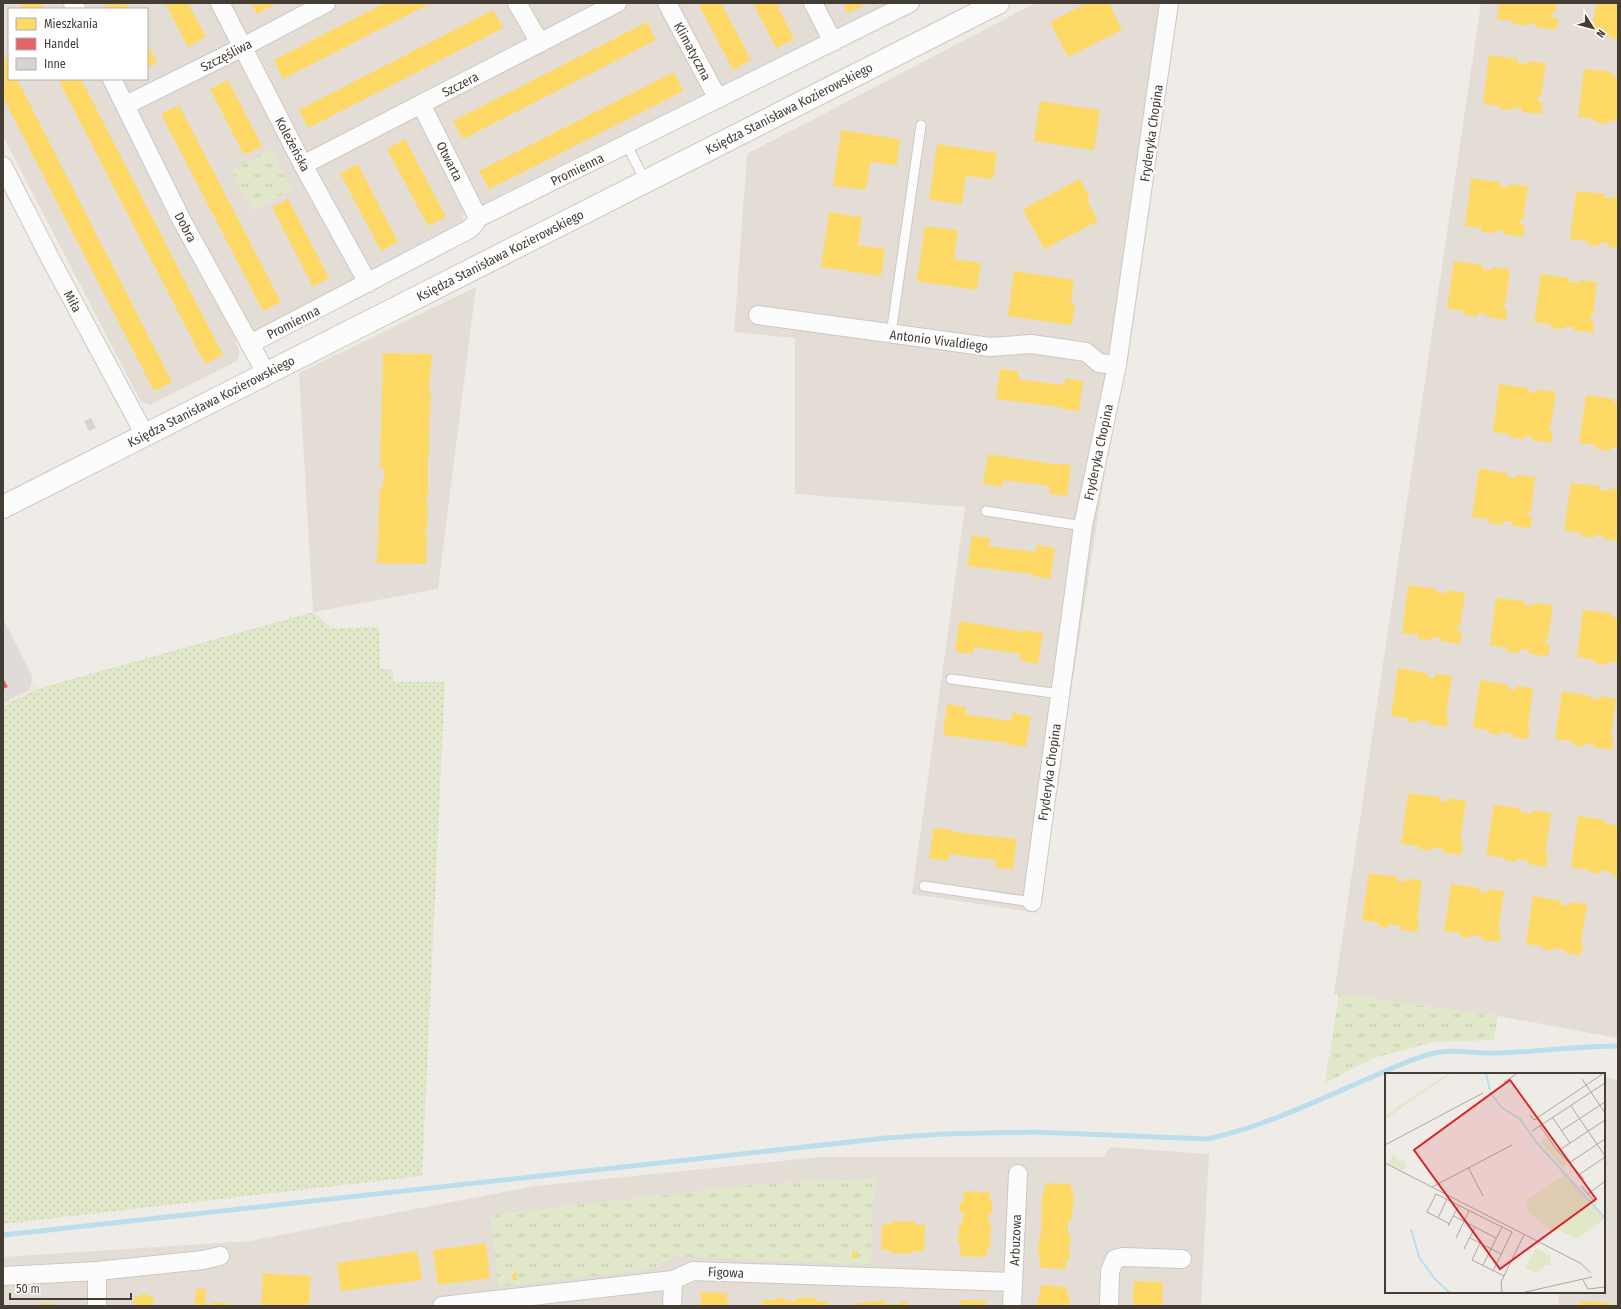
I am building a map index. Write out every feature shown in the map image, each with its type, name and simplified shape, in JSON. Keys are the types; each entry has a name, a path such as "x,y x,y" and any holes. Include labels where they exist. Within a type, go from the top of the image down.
{"street":[{"name":"Koleżeńska","path":"220,3 303,164 368,283"},
{"name":"Szczęśliwa","path":"126,105 243,47 326,3"},
{"path":"517,3 540,43"},
{"name":"Szczera","path":"303,164 617,3"},
{"name":"Klimatyczna","path":"667,3 718,99"},
{"path":"813,3 833,42"},
{"name":"Promienna","path":"250,344 468,230 474,225 478,218 910,3"},
{"name":"Księdza Stanisława Kozierowskiego","path":"3,506 998,3"},
{"name":"Fryderyka Chopina","path":"1032,902 1083,526 1117,365 1170,3"},
{"name":"Dobra","path":"113,80 182,221 266,373"},
{"name":"Otwarta","path":"421,104 478,218"},
{"name":"Miła","path":"3,166 145,435"},
{"name":"Antonio Vivaldiego","path":"758,315 990,347 1030,344 1086,352 1099,363 1117,365"},
{"name":"Arbuzowa","path":"1012,1306 1018,1174"},
{"path":"3,1276 97,1271 203,1260 220,1256"},
{"path":"1109,1306 1110,1271 1115,1259 1123,1257 1182,1258"},
{"path":"97,1271 97,1306"},
{"name":"Figowa","path":"442,1306 503,1302 673,1280 693,1271 1013,1282"},
{"path":"672,1306 673,1280"}],"lane":[{"path":"891,334 921,125"},
{"path":"627,145 645,182"},
{"path":"986,511 1083,526"},
{"path":"951,679 1060,694"},
{"path":"924,886 1032,902"}],"shaded area":[{"path":"3,3 891,3 462,216 464,221 235,342 240,352 237,361 150,405 141,402 3,136"},
{"path":"1035,3 1177,3 1037,913 912,894 965,507 795,494 795,338 734,332 747,154"},
{"path":"1481,3 1618,3 1618,1038 1498,1016 1334,994"},
{"path":"476,287 438,589 313,612 299,373"},
{"path":"3,619 32,675 32,680 30,688 25,692 3,703 3,689 7,687 3,678"},
{"path":"3,661 40,688 3,706"},
{"path":"1605,1077 1618,1080 1618,1306 1558,1306 1559,1293 1605,1293"},
{"path":"1110,1147 1209,1154 1201,1306 3,1306 3,1257 249,1241 535,1186 820,1157 1104,1157"}],"green space":[{"path":"271,149 292,189 253,211 231,171"},
{"path":"313,612 331,628 379,627 380,669 392,670 394,682 445,682 422,1176 3,1224 3,706 40,688"},
{"path":"1339,994 1498,1016 1494,1040 1433,1042 1374,1058 1325,1083"},
{"path":"874,1179 871,1265 675,1256 654,1269 498,1287 490,1215 759,1184"}],"building: Mieszkania":[{"path":"19,3 42,3 44,8 22,8"},
{"path":"104,3 126,3 128,8 106,8"},
{"path":"165,3 188,3 206,37 188,47"},
{"path":"251,3 273,3 274,5 257,14"},
{"path":"385,3 431,3 283,79 274,60"},
{"path":"698,3 721,3 751,60 733,70"},
{"path":"753,3 776,3 794,39 776,48"},
{"path":"843,3 864,3 864,5 848,13"},
{"path":"1087,3 1109,3 1122,30 1068,57 1050,22"},
{"path":"1499,3 1557,3 1552,17 1558,18 1556,30 1536,27 1536,24 1528,23 1527,26 1513,24 1514,21 1497,19"},
{"path":"1596,3 1618,3 1618,39 1609,38 1610,35 1592,33"},
{"path":"493,10 503,28 308,128 299,110"},
{"path":"647,22 656,40 463,139 453,121"},
{"path":"148,46 157,62 148,67"},
{"path":"3,52 8,62 8,80 18,80 172,382 154,391 3,97"},
{"path":"1489,55 1518,59 1517,63 1527,64 1527,61 1546,63 1541,96 1539,96 1538,102 1543,102 1541,114 1522,112 1522,108 1514,107 1513,110 1499,109 1500,106 1483,104"},
{"path":"1584,69 1613,72 1612,76 1618,77 1618,122 1609,120 1608,124 1594,122 1595,119 1578,117"},
{"path":"674,72 683,91 489,189 479,171"},
{"path":"59,80 82,80 223,355 205,364"},
{"path":"228,80 262,146 244,155 210,89"},
{"path":"1040,101 1100,110 1094,150 1034,141"},
{"path":"179,105 281,302 263,311 161,114"},
{"path":"841,130 900,139 897,165 870,162 866,190 833,186"},
{"path":"405,139 446,217 428,226 387,149"},
{"path":"937,144 997,153 993,179 966,176 962,204 929,200"},
{"path":"358,164 398,242 381,251 340,173"},
{"path":"1471,178 1500,182 1499,186 1509,187 1509,184 1528,186 1523,220 1521,219 1520,224 1525,225 1523,237 1504,234 1504,231 1496,230 1495,233 1481,232 1482,228 1465,226"},
{"path":"1080,179 1090,198 1087,199 1098,221 1044,249 1023,209"},
{"path":"1576,191 1605,194 1604,198 1614,199 1614,196 1618,196 1618,248 1609,247 1609,244 1601,242 1600,246 1586,244 1587,241 1570,239"},
{"path":"288,199 329,278 313,287 272,207"},
{"path":"829,212 862,217 858,245 885,249 881,276 821,267"},
{"path":"925,226 958,230 954,259 981,263 977,290 917,281"},
{"path":"1454,261 1483,265 1482,269 1492,270 1492,267 1510,269 1506,303 1504,302 1503,307 1507,308 1506,320 1486,317 1487,314 1478,313 1478,317 1464,315 1465,311 1447,309"},
{"path":"1014,271 1074,280 1071,304 1075,304 1072,325 1008,316"},
{"path":"1541,274 1569,278 1569,282 1579,283 1579,280 1597,282 1593,316 1591,315 1590,321 1594,321 1593,333 1573,330 1574,327 1565,326 1565,329 1551,328 1551,324 1534,322"},
{"path":"383,353 432,354 429,391 431,391 429,418 428,495 426,506 428,506 425,539 427,539 426,564 377,563 380,487 383,487 384,468 380,468"},
{"path":"1000,369 1018,371 1018,379 1064,385 1066,378 1083,381 1079,411 1061,409 1061,407 996,399"},
{"path":"1499,384 1528,388 1527,391 1537,393 1537,389 1556,392 1551,425 1549,425 1549,430 1553,431 1551,443 1532,440 1532,437 1524,436 1523,439 1510,437 1510,434 1493,432"},
{"path":"1586,395 1614,399 1614,403 1618,403 1618,448 1610,447 1610,451 1596,449 1596,445 1579,443"},
{"path":"988,454 1053,464 1071,465 1067,496 1049,494 1050,486 1003,480 1002,487 983,484"},
{"path":"1479,469 1508,473 1507,477 1516,478 1517,475 1535,477 1531,511 1528,511 1528,516 1532,516 1531,528 1511,526 1512,522 1503,521 1503,525 1489,523 1489,519 1472,517"},
{"path":"1571,483 1600,486 1599,490 1609,491 1609,488 1618,489 1618,541 1603,539 1604,536 1595,534 1595,538 1581,536 1582,533 1564,530"},
{"path":"972,536 990,538 989,546 1036,552 1037,545 1055,548 1050,579 1033,576 1033,574 967,566"},
{"path":"1408,585 1437,589 1437,592 1446,594 1446,590 1465,593 1460,627 1458,626 1457,631 1462,632 1460,644 1441,641 1441,638 1433,637 1432,640 1418,639 1419,635 1402,633"},
{"path":"1496,598 1525,601 1524,605 1534,606 1534,603 1553,605 1548,639 1546,639 1545,644 1550,644 1548,656 1529,654 1529,650 1520,649 1520,653 1506,651 1507,648 1490,645"},
{"path":"1583,610 1612,613 1612,617 1618,618 1618,666 1616,666 1617,663 1608,661 1608,665 1594,663 1594,660 1577,657"},
{"path":"959,621 1025,632 1025,630 1043,633 1038,664 1020,661 1021,654 974,647 973,654 955,652"},
{"path":"1398,668 1427,673 1427,677 1434,678 1435,674 1452,676 1446,715 1448,715 1447,727 1430,725 1431,722 1418,720 1417,723 1407,721 1408,718 1391,716"},
{"path":"1480,680 1509,685 1508,689 1516,690 1517,686 1533,688 1528,739 1512,737 1512,734 1500,732 1499,735 1489,733 1489,730 1473,728"},
{"path":"1562,691 1592,696 1591,699 1598,700 1599,696 1616,699 1611,737 1614,738 1612,750 1593,747 1594,744 1585,743 1585,747 1571,744 1572,741 1555,739"},
{"path":"947,704 966,707 965,714 996,719 1012,721 1012,713 1031,716 1026,747 1008,743 943,735"},
{"path":"1408,793 1440,797 1440,801 1447,802 1447,798 1466,801 1460,841 1463,842 1461,855 1442,852 1443,849 1431,847 1430,851 1419,849 1419,846 1401,844"},
{"path":"1494,805 1521,808 1520,812 1532,814 1533,810 1551,813 1545,853 1548,853 1546,867 1528,864 1528,860 1516,859 1516,862 1504,860 1505,858 1486,855"},
{"path":"1578,816 1605,820 1605,824 1617,825 1618,821 1618,877 1612,876 1613,872 1601,870 1600,874 1589,872 1589,870 1571,867"},
{"path":"934,828 952,830 952,832 1017,839 1013,870 995,867 996,860 949,854 948,861 929,858"},
{"path":"1369,873 1398,877 1397,881 1405,882 1406,878 1422,881 1417,919 1419,920 1417,932 1401,930 1401,926 1389,924 1388,928 1378,926 1379,923 1362,920"},
{"path":"1451,884 1480,888 1479,892 1487,893 1487,889 1504,891 1498,930 1501,930 1499,942 1482,940 1483,937 1470,935 1470,938 1460,937 1460,933 1444,931"},
{"path":"1533,896 1562,901 1561,905 1569,906 1570,902 1587,904 1581,942 1583,943 1581,955 1565,953 1566,950 1553,948 1552,951 1542,949 1543,946 1526,944"},
{"path":"1045,1183 1071,1184 1071,1192 1074,1192 1072,1219 1068,1219 1068,1234 1071,1234 1069,1261 1066,1261 1066,1269 1040,1268 1040,1256 1038,1256 1039,1236 1041,1236 1042,1194 1044,1194"},
{"path":"964,1191 990,1192 992,1214 989,1214 988,1222 991,1222 990,1249 987,1249 986,1257 960,1256 961,1244 958,1244 959,1224 962,1224 963,1212 960,1212 960,1202 963,1202"},
{"path":"891,1221 916,1222 916,1225 925,1225 924,1251 911,1251 911,1254 890,1253 890,1250 881,1250 882,1224 891,1224"},
{"path":"486,1243 490,1278 438,1285 433,1250"},
{"path":"417,1251 422,1280 341,1291 337,1263"},
{"path":"852,1251 857,1251 857,1259 852,1258"},
{"path":"263,1273 311,1276 309,1306 261,1306"},
{"path":"516,1273 517,1280 513,1280 512,1274"},
{"path":"1134,1281 1163,1282 1162,1306 1133,1306"},
{"path":"1041,1285 1067,1287 1067,1295 1070,1295 1069,1306 1037,1306 1038,1297 1040,1297"},
{"path":"196,1289 206,1289 205,1304 212,1305 212,1302 227,1303 227,1306 195,1306"},
{"path":"701,1292 727,1293 727,1302 729,1302 729,1306 698,1306 698,1304 701,1304"},
{"path":"142,1294 146,1294 149,1297 154,1297 153,1306 134,1306 134,1297 139,1297"},
{"path":"776,1298 785,1298 785,1301 797,1301 797,1298 816,1298 816,1301 828,1302 828,1306 763,1306 763,1300 776,1300"},
{"path":"960,1300 986,1301 986,1306 959,1306"},
{"path":"867,1301 886,1301 886,1304 899,1304 899,1301 907,1302 907,1305 919,1306 855,1306 855,1303 867,1303"},
{"path":"1579,1301 1612,1303 1611,1306 1579,1306"},
{"path":"39,1303 63,1305 63,1306 39,1306"}],"building: Handel":[{"path":"3,678 8,687 3,689"}],"building: Inne":[{"path":"91,418 96,428 89,431 84,421"}],"waterway":[{"path":"3,1235 886,1138 943,1134 1035,1132 1207,1139 1228,1134 1270,1120 1311,1104 1401,1064 1439,1052 1489,1053 1618,1046"}]}
